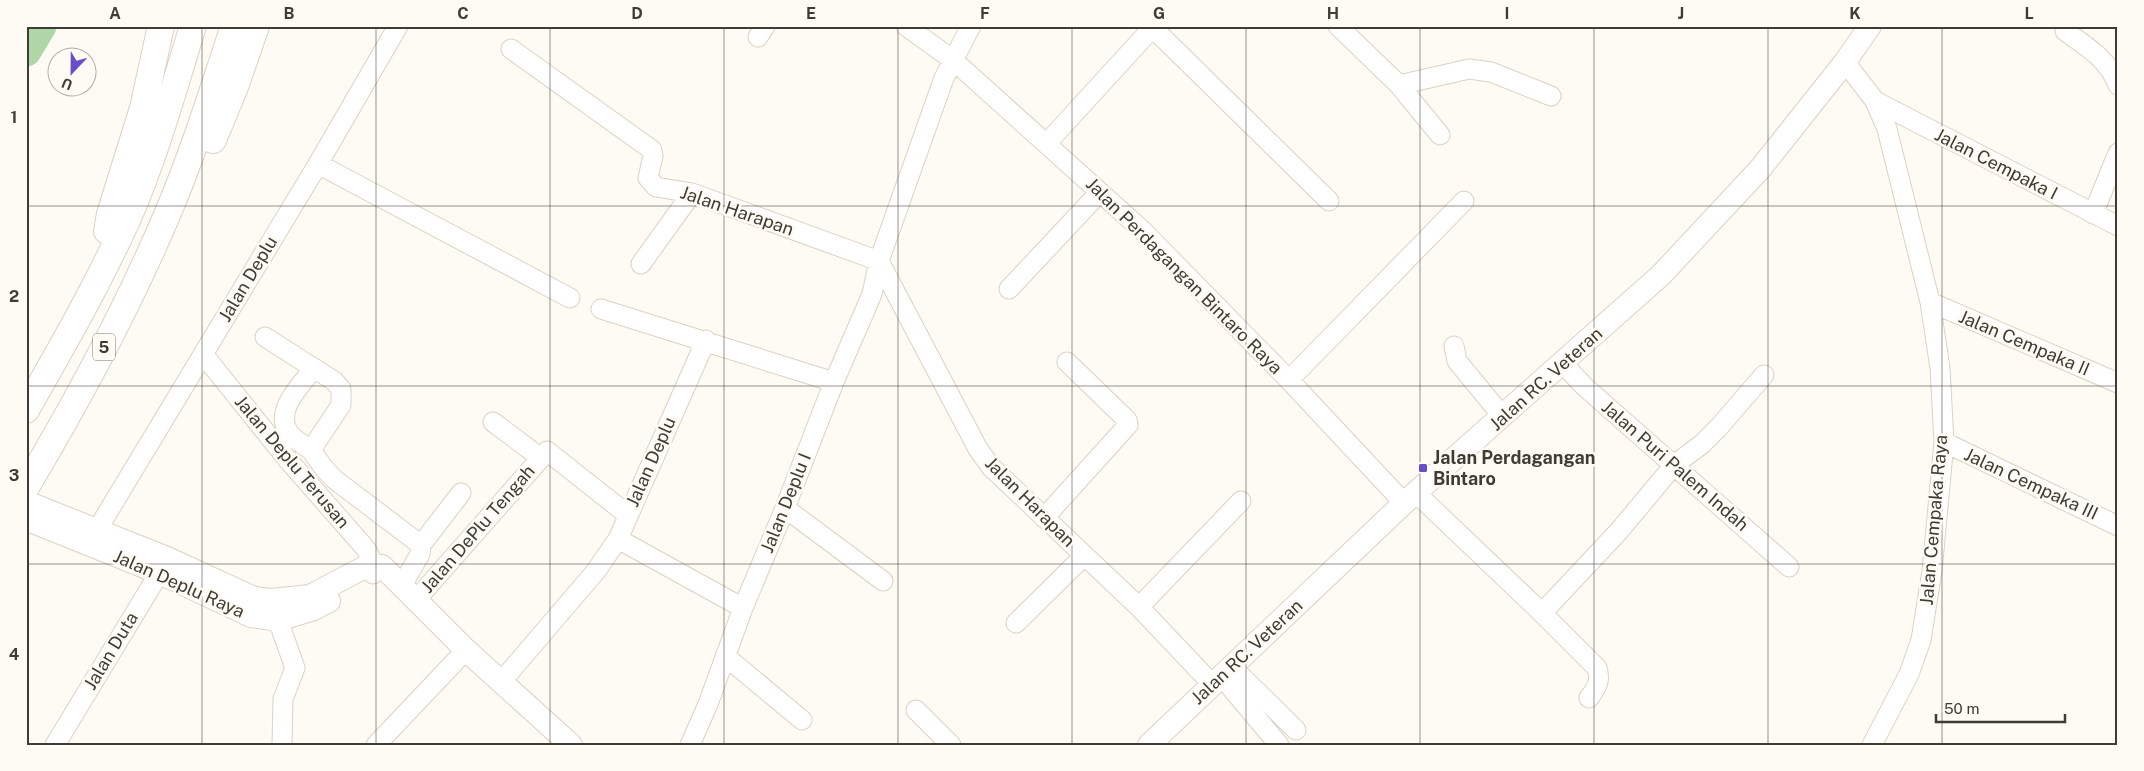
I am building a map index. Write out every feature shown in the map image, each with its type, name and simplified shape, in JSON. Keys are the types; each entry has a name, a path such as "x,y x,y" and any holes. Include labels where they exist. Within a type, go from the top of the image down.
{"highway":[{"path":"98,278 110,214 143,108 161,26"},
{"name":"5","path":"26,410 61,350 128,217 159,138 193,26"},
{"name":"5","path":"30,482 111,334 167,215 204,118 234,26"},
{"path":"167,215 196,174 209,149 235,88 256,26"}],"main road":[{"name":"Jalan RC. Veteran","path":"1149,745 1410,498 1563,364 1668,268 1760,169 1846,62 1870,26"},
{"name":"Jalan Deplu Raya","path":"26,502 97,530 164,566 242,612 278,620 312,602 389,580"},
{"name":"Jalan Deplu Raya","path":"26,518 254,598 312,602"},
{"path":"389,580 571,745"}],"street":[{"name":"Jalan Deplu","path":"97,530 318,164 398,26"},
{"name":"Jalan Perdagangan Bintaro Raya","path":"906,26 954,60 1142,230 1289,380 1410,498 1542,613 1597,668 1599,676 1598,686 1588,698"},
{"path":"879,261 944,78 971,26"},
{"path":"1338,26 1399,85 1440,135"},
{"path":"1047,143 1154,27 1329,201"},
{"path":"2065,31 2106,63 2118,84"},
{"name":"Jalan Harapan","path":"511,48 652,150 653,156 648,178 656,186 692,193 879,261 978,449 991,467 1139,607 1222,676"},
{"name":"Jalan Cempaka Raya","path":"1846,62 1875,101 1887,129 1930,302 1940,368 1944,442 1932,571 1921,640 1909,674 1872,745"},
{"path":"1399,85 1470,68 1492,72 1551,96"},
{"name":"Jalan Cempaka I","path":"1875,101 2118,226"},
{"path":"2093,214 2118,153"},
{"path":"318,164 570,298"},
{"path":"1009,289 1100,192"},
{"path":"641,264 692,193"},
{"path":"1289,380 1464,201"},
{"name":"Jalan Deplu I","path":"690,745 708,704 743,608 785,508 834,382 872,294 879,261"},
{"name":"Jalan Cempaka II","path":"1930,302 2118,383"},
{"path":"601,309 706,340 834,382"},
{"path":"265,337 334,381 341,389 342,399 311,450"},
{"name":"Jalan Deplu","path":"501,682 596,571 618,539 706,340"},
{"path":"1454,346 1456,361 1503,417"},
{"name":"Jalan Deplu Terusan","path":"203,354 288,460 366,549 389,580"},
{"path":"1044,518 1128,425 1127,420 1067,362"},
{"name":"Jalan Puri Palem Indah","path":"1563,364 1585,387 1789,567"},
{"path":"314,368 288,402 284,418 288,432 311,450 334,479 421,545"},
{"path":"1542,613 1620,531 1674,464 1702,444 1764,375"},
{"name":"Jalan DePlu Tengah","path":"389,580 541,458 492,422"},
{"name":"Jalan Cempaka III","path":"1944,442 2118,526"},
{"path":"541,458 547,451 628,515"},
{"path":"389,580 420,554 421,545 461,493"},
{"path":"1139,607 1241,502"},
{"path":"785,508 883,581"},
{"path":"618,539 743,608"},
{"path":"1016,624 1084,556"},
{"name":"Jalan Duta","path":"55,745 164,566"},
{"path":"278,620 295,668 283,699 282,745"},
{"path":"376,745 466,650"},
{"path":"725,656 802,720"},
{"path":"1222,676 1296,730"},
{"path":"1222,676 1279,745"},
{"path":"916,710 952,745"}],"waterway":[{"path":"26,51 41,26"}],"place":[{"name":"Jalan Perdagangan Bintaro","path":"1423,468"}]}
